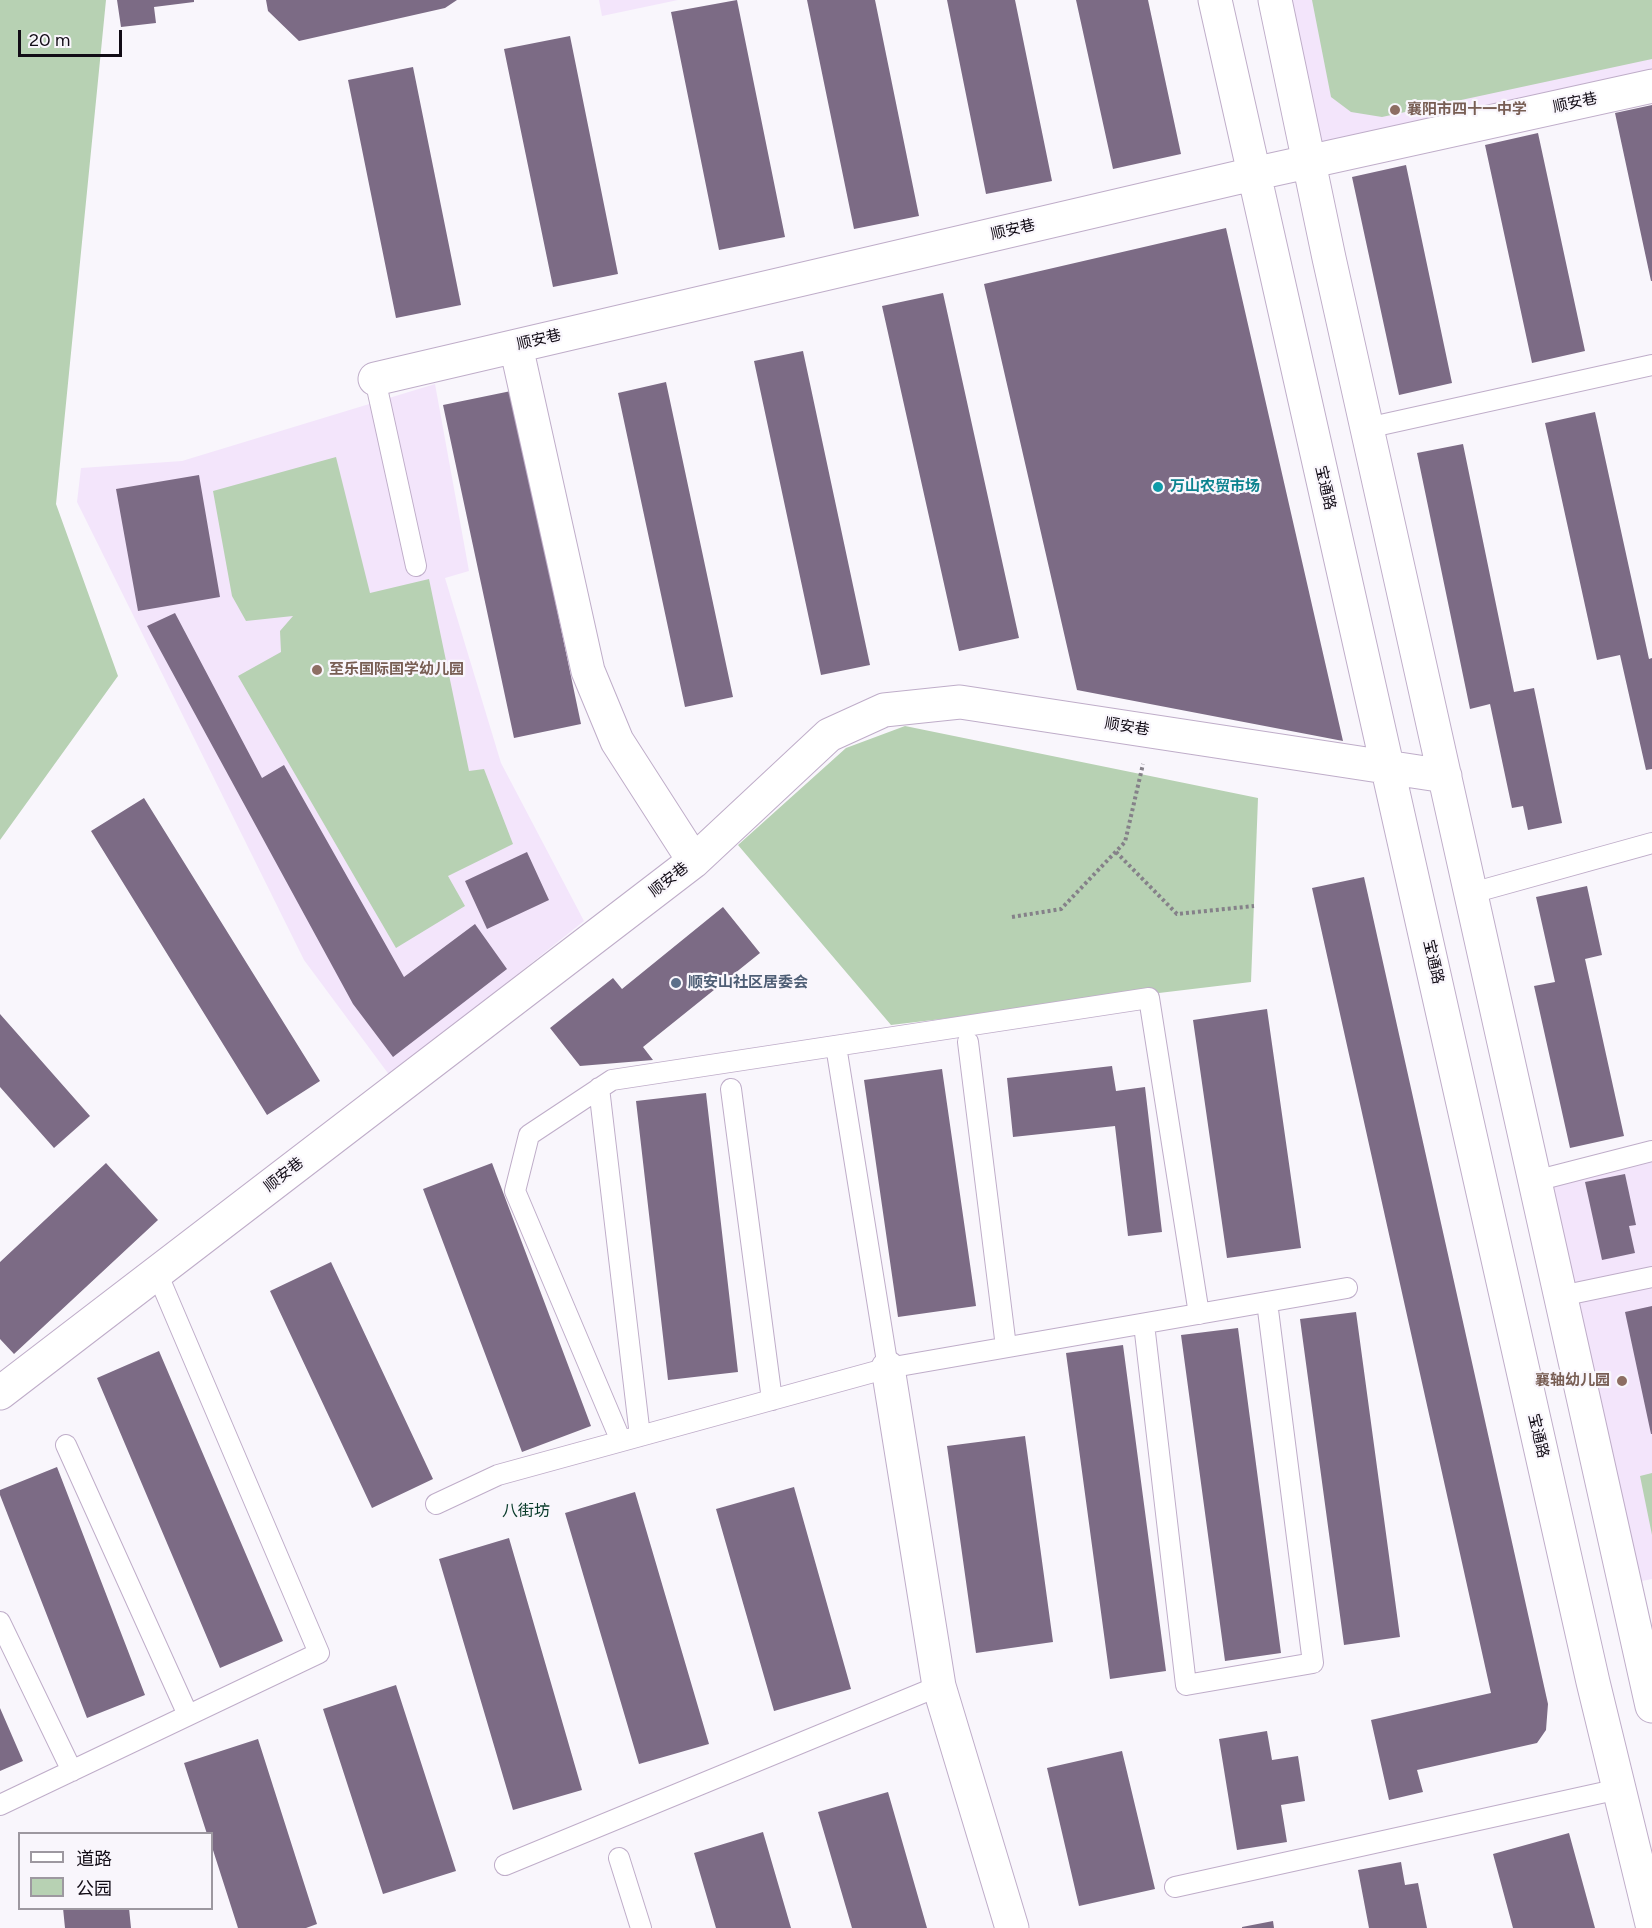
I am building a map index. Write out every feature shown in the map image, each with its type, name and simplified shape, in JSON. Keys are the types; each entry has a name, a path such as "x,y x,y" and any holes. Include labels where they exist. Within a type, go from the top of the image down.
{"street":[{"name":"宝通路","path":"1215,0 1619,1789 1652,1924"},
{"path":"1275,0 1308,161 1561,1296 1639,1591 1652,1706"},
{"name":"顺安巷","path":"375,379 1308,161 1652,86"},
{"path":"516,346 588,671 617,741 694,861"},
{"name":"顺安巷","path":"0,1393 694,861 829,735 884,710 960,702 1445,776"},
{"path":"888,1368 939,1686 1012,1928"}],"lane":[{"path":"1367,428 1652,365"},
{"path":"375,379 416,566"},
{"path":"1472,893 1652,843"},
{"path":"630,1439 515,1191 529,1135 612,1080 1149,998 1199,1314"},
{"path":"968,1042 1006,1347"},
{"path":"836,1046 888,1368"},
{"path":"599,1088 630,1439"},
{"path":"730,1089 772,1400"},
{"path":"1535,1181 1652,1150"},
{"path":"0,1805 319,1653 157,1273"},
{"path":"1561,1296 1652,1277"},
{"path":"436,1504 498,1475 888,1368 1347,1288"},
{"path":"1144,1323 1186,1685 1313,1663 1267,1302"},
{"path":"66,1445 188,1715"},
{"path":"0,1622 72,1771"},
{"path":"505,1865 939,1686"},
{"path":"1175,1887 1619,1789"},
{"path":"619,1858 641,1928"}],"path":[{"path":"1012,917 1061,909 1125,842 1150,731"},
{"path":"1116,852 1177,914 1254,906"}],"shaded area":[{"path":"599,0 678,0 602,16"},
{"name":"襄阳市四十一中学","path":"1286,0 1652,0 1652,72 1315,148"},
{"name":"至乐国际国学幼儿园","path":"435,384 469,571 445,578 501,763 584,921 390,1076 304,960 77,502 81,468 182,461"},
{"name":"襄轴幼儿园","path":"1652,1159 1652,1579 1637,1582 1548,1183"}],"green space":[{"path":"0,0 106,0 56,504 118,676 0,840"},
{"name":"襄阳市四十一中学","path":"1312,0 1652,0 1652,59 1382,117 1351,112 1331,97"},
{"path":"336,457 370,593 429,579 469,771 484,769 513,844 448,876 465,906 396,948 238,676 281,652 280,631 293,616 246,621 232,596 213,491"},
{"path":"905,726 1258,798 1251,982 891,1025 738,845 846,748"},
{"path":"1652,1473 1652,1535 1640,1476"}],"building":[{"path":"117,0 194,0 194,2 154,7 156,23 121,27"},
{"path":"266,0 457,0 445,8 299,41 268,11"},
{"path":"737,0 785,237 719,250 671,12"},
{"path":"807,0 875,0 919,216 854,229"},
{"path":"947,0 1015,0 1052,181 986,194"},
{"path":"1076,0 1148,0 1181,154 1113,169"},
{"path":"570,36 618,274 553,287 504,49"},
{"path":"413,67 461,305 396,318 348,80"},
{"path":"1652,105 1652,281 1651,281 1615,113"},
{"path":"1538,133 1585,351 1532,363 1485,145"},
{"path":"1406,165 1452,383 1399,395 1352,177"},
{"name":"万山农贸市场","path":"1226,228 1343,741 1077,690 984,284"},
{"path":"943,293 1019,638 959,651 882,306"},
{"path":"803,351 870,665 821,675 754,361"},
{"path":"666,382 733,697 685,707 618,393"},
{"path":"511,391 581,724 514,738 443,405"},
{"path":"1595,412 1649,659 1652,658 1652,769 1646,770 1620,655 1597,660 1545,423"},
{"path":"1463,444 1514,692 1534,688 1562,823 1528,830 1523,806 1512,808 1490,704 1470,709 1417,453"},
{"path":"199,475 220,597 138,611 116,489"},
{"path":"175,613 262,778 284,765 404,977 475,924 507,969 393,1057 353,1004 147,626"},
{"path":"144,798 320,1081 267,1115 91,831"},
{"path":"527,852 549,900 487,929 465,881"},
{"path":"1364,877 1548,1704 1546,1730 1537,1743 1417,1770 1423,1792 1389,1800 1371,1720 1491,1693 1312,888"},
{"path":"1587,886 1602,955 1585,959 1624,1136 1570,1148 1534,986 1555,982 1536,897"},
{"name":"顺安山社区居委会","path":"723,907 760,953 643,1047 653,1060 580,1066 550,1028 613,978 622,989"},
{"path":"1267,1009 1301,1248 1227,1258 1193,1020"},
{"path":"0,1014 90,1116 54,1148 0,1087"},
{"path":"1112,1066 1116,1091 1145,1087 1162,1232 1128,1236 1115,1126 1013,1137 1007,1078"},
{"path":"942,1069 976,1306 898,1317 864,1080"},
{"path":"706,1093 738,1372 668,1380 636,1101"},
{"path":"106,1163 158,1220 14,1354 0,1339 0,1262"},
{"path":"492,1163 591,1426 522,1452 423,1189"},
{"path":"1625,1174 1636,1225 1629,1226 1635,1253 1602,1260 1585,1182"},
{"path":"331,1262 433,1479 372,1508 270,1291"},
{"path":"1652,1306 1652,1434 1651,1434 1625,1312"},
{"path":"1356,1312 1400,1637 1344,1645 1300,1319"},
{"path":"1238,1328 1281,1653 1225,1661 1181,1335"},
{"path":"1123,1345 1166,1671 1110,1679 1066,1353"},
{"path":"159,1351 283,1641 220,1668 97,1378"},
{"path":"1025,1436 1053,1642 976,1653 947,1446"},
{"path":"57,1467 145,1695 87,1718 0,1495 0,1490"},
{"path":"794,1487 851,1689 774,1711 716,1509"},
{"path":"635,1492 709,1744 639,1764 565,1513"},
{"path":"509,1538 582,1790 513,1810 439,1559"},
{"path":"396,1685 456,1871 383,1894 323,1709"},
{"path":"0,1708 23,1761 0,1771"},
{"path":"1267,1731 1272,1760 1298,1756 1305,1801 1281,1805 1287,1842 1237,1850 1219,1739"},
{"path":"258,1739 317,1924 306,1928 238,1928 213,1850 213,1832 206,1832 184,1763"},
{"path":"1122,1751 1155,1889 1079,1906 1047,1768"},
{"path":"888,1792 927,1928 852,1928 818,1812"},
{"path":"763,1832 791,1928 716,1928 694,1853"},
{"path":"1569,1833 1595,1928 1513,1928 1493,1854"},
{"path":"1401,1862 1405,1885 1418,1883 1427,1928 1369,1928 1358,1870"},
{"path":"63,1910 129,1910 131,1928 65,1928"},
{"path":"1273,1921 1274,1928 1242,1928 1242,1927"}],"place":[{"name":"襄阳市四十一中学","path":"1395,110"},
{"name":"万山农贸市场","path":"1158,487"},
{"name":"至乐国际国学幼儿园","path":"317,670"},
{"name":"顺安山社区居委会","path":"676,983"},
{"name":"襄轴幼儿园","path":"1622,1381"}],"district":[{"name":"八街坊","path":"526,1511"}]}
